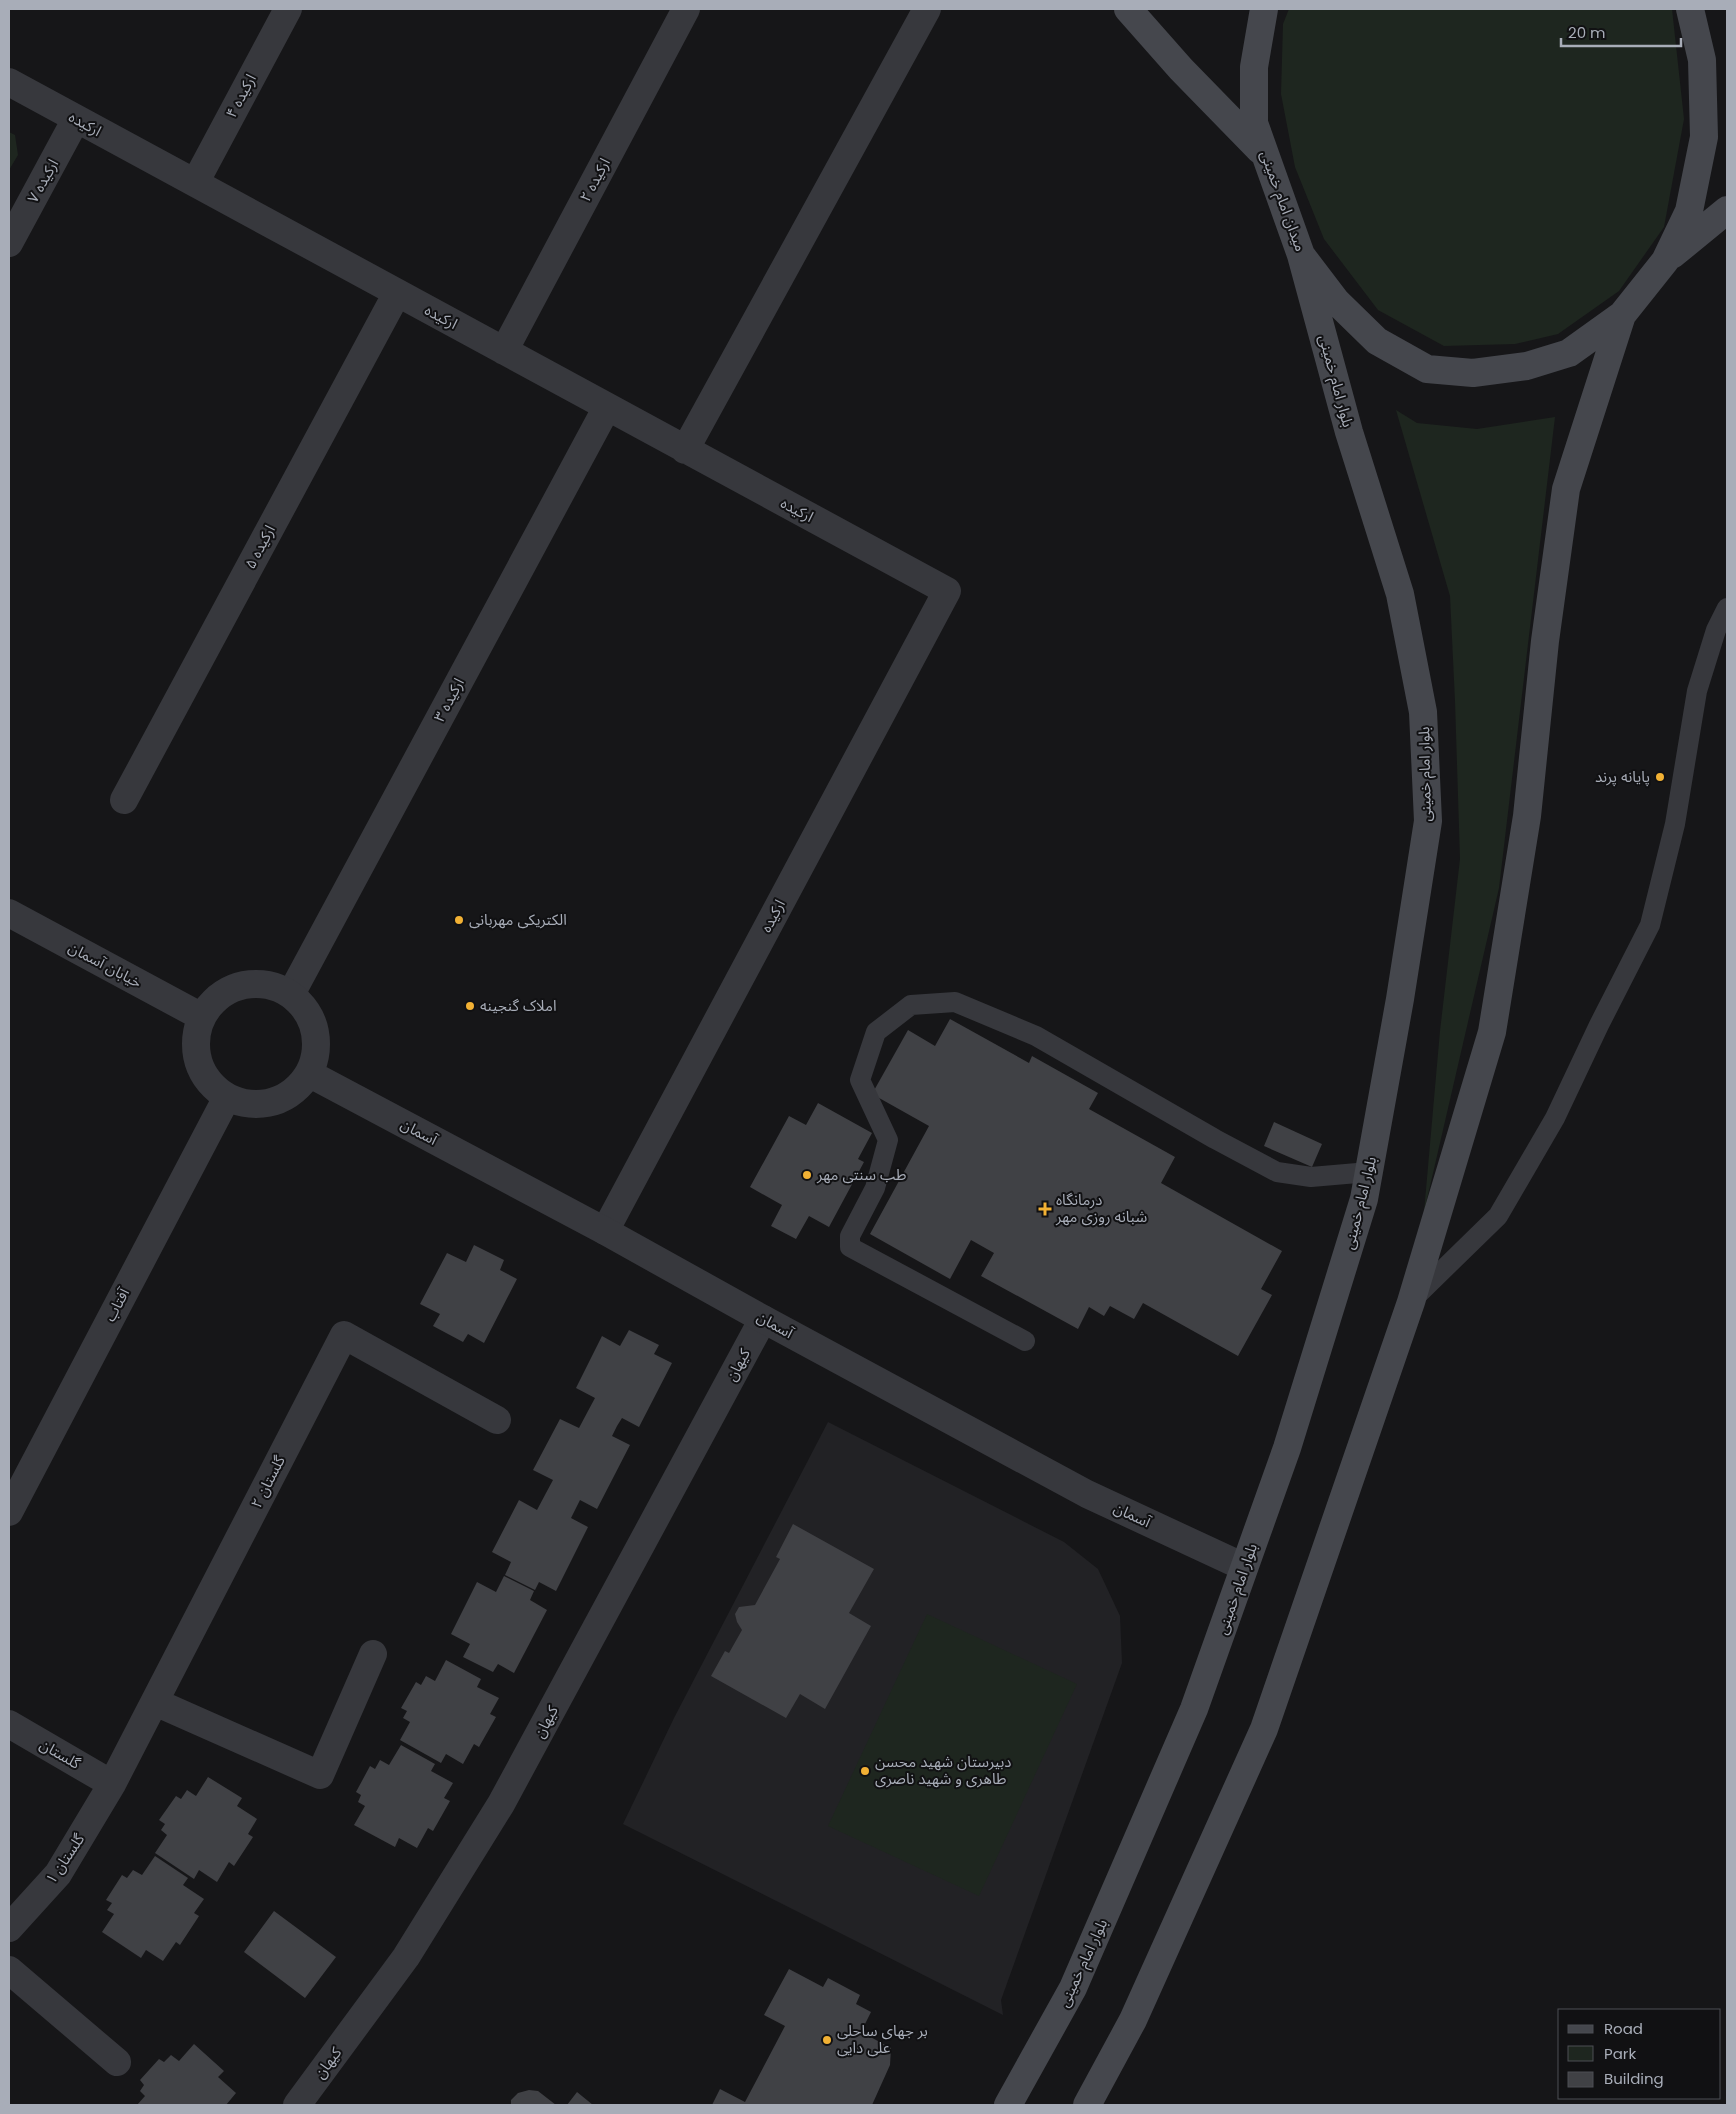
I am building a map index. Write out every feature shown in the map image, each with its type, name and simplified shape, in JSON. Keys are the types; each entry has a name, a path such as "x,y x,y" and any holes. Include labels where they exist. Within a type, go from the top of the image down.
{"main road":[{"path":"1128,9 1181,68 1265,155"},
{"name":"میدان امام خمینی","path":"1264,9 1254,67 1254,123 1301,255 1336,301 1377,341 1427,369 1473,373 1527,366 1569,353 1622,315 1665,261 1690,211 1704,137 1702,60 1690,9"},
{"path":"1665,261 1727,210"},
{"name":"بلوار امام خمینی","path":"1008,2105 1073,1988 1194,1709 1287,1448 1364,1199 1400,999 1428,821 1423,712 1400,594 1349,432 1301,255"},
{"path":"1087,2105 1133,2020 1264,1729 1411,1302 1492,1032 1527,816 1545,641 1566,489 1622,315"}],"street":[{"name":"ارکیده ۴","path":"194,183 288,9"},
{"name":"ارکیده ۲","path":"504,351 686,9"},
{"path":"685,450 927,9"},
{"name":"ارکیده","path":"9,82 947,591 605,1231"},
{"name":"ارکیده ۷","path":"9,243 76,119"},
{"name":"ارکیده ۵","path":"124,800 397,293"},
{"name":"ارکیده ۳","path":"291,994 607,407"},
{"name":"خیابان آسمان","path":"9,913 202,1017"},
{"path":"262,984 291,994 310,1015 318,1043 310,1074 287,1097 254,1106 226,1098 201,1072 195,1041 202,1017 213,1001 233,988 262,984"},
{"name":"آسمان","path":"310,1074 605,1231 763,1319 1087,1494 1244,1567"},
{"name":"آفتاب","path":"10,1505 226,1098"},
{"name":"کیهان","path":"297,2105 406,1957 501,1804 763,1319"},
{"name":"گلستان ۲","path":"112,1784 344,1335 497,1420"},
{"path":"155,1702 320,1775 373,1654"},
{"name":"گلستان","path":"9,1724 112,1784"},
{"name":"گلستان ۱","path":"9,1928 58,1874 112,1784"},
{"path":"9,1970 117,2062"}],"lane":[{"path":"1411,1302 1498,1216 1555,1118 1599,1025 1650,925 1675,824 1697,691 1716,630 1727,608"},
{"path":"1025,1340 850,1247 850,1236 875,1188 888,1140 860,1080 876,1032 911,1005 955,1002 1036,1036 1215,1139 1277,1172 1311,1177 1369,1172"}],"shaded area":[{"name":"دبیرستان شهید محسن طاهری و شهید ناصری","path":"828,1422 1064,1542 1098,1569 1120,1616 1122,1663 1001,2000 1003,2015 623,1824 674,1718"}],"green space":[{"path":"1289,9 1672,9 1684,119 1664,227 1619,291 1558,334 1515,344 1444,346 1378,310 1324,239 1295,167 1281,94 1283,24"},
{"path":"9,132 15,135 18,155 9,170"},
{"path":"1396,410 1417,423 1477,429 1555,417 1499,888 1424,1212 1440,1031 1460,859 1455,701 1450,596"},
{"path":"927,1614 1077,1684 979,1896 828,1826"}],"building":[{"name":"درمانگاه شبانه روزی مهر","path":"950,1019 1029,1063 1032,1056 1098,1093 1089,1109 1175,1157 1161,1183 1282,1251 1261,1289 1272,1295 1238,1356 1143,1303 1134,1319 1110,1306 1104,1316 1089,1307 1078,1329 981,1276 994,1253 971,1240 950,1279 870,1234 929,1126 872,1094 908,1030 935,1046"},
{"name":"طب سنتی مهر","path":"818,1103 872,1133 858,1159 864,1162 829,1227 809,1216 796,1239 771,1226 782,1205 750,1187 789,1116 806,1125"},
{"path":"1274,1122 1322,1144 1312,1167 1264,1146"},
{"path":"474,1245 504,1260 500,1270 517,1279 484,1343 468,1334 463,1342 433,1326 440,1314 420,1304 447,1253 466,1262"},
{"path":"629,1330 659,1345 654,1354 672,1363 639,1427 622,1418 617,1426 612,1436 630,1445 597,1509 580,1500 571,1518 588,1527 556,1591 539,1582 535,1590 505,1575 511,1562 492,1552 519,1500 537,1510 553,1480 533,1470 560,1419 579,1428 595,1398 576,1388 602,1336 620,1346"},
{"path":"793,1524 874,1569 849,1613 871,1626 825,1709 800,1694 786,1718 711,1676 725,1651 729,1653 742,1630 735,1614 739,1607 755,1605 780,1559 776,1557"},
{"path":"504,1576 534,1591 530,1600 547,1610 514,1673 498,1664 493,1672 463,1657 470,1644 451,1634 477,1582 496,1592"},
{"path":"446,1660 481,1679 477,1687 499,1698 490,1714 496,1717 479,1747 474,1744 463,1764 446,1754 441,1763 400,1740 410,1722 403,1718 407,1711 401,1708 416,1682 421,1685 426,1676 435,1681"},
{"path":"401,1745 435,1764 431,1771 453,1783 444,1798 450,1801 433,1831 428,1828 417,1848 399,1838 395,1847 354,1825 365,1806 358,1802 361,1795 356,1792 370,1766 375,1769 380,1760 389,1765"},
{"path":"208,1777 242,1798 237,1806 257,1819 248,1834 253,1837 234,1866 229,1862 217,1882 199,1870 194,1879 155,1853 167,1835 161,1830 165,1824 159,1820 176,1796 181,1799 187,1790 196,1796"},
{"path":"155,1856 188,1878 183,1885 204,1899 194,1913 199,1916 180,1945 176,1942 163,1961 146,1950 141,1958 102,1932 114,1914 107,1910 112,1903 106,1900 122,1875 127,1878 133,1870 142,1875"},
{"path":"274,1911 336,1957 305,1998 244,1952"},
{"name":"بر جهای ساحلی علی دایی","path":"789,1969 823,1987 828,1978 860,1995 856,2004 871,2012 861,2032 891,2048 890,2065 872,2105 712,2105 720,2089 745,2102 785,2026 764,2015"},
{"path":"194,2044 224,2071 218,2077 236,2093 226,2105 137,2105 145,2096 140,2091 144,2085 140,2080 159,2059 164,2062 171,2055 179,2061"},
{"path":"529,2090 538,2091 556,2105 511,2105 511,2100 518,2093"},
{"path":"577,2092 593,2105 567,2105"}],"place":[{"name":"پایانه پرند","path":"1660,777"},
{"name":"الکتریکی مهربانی","path":"459,920"},
{"name":"املاک گنجینه","path":"470,1006"},
{"name":"طب سنتی مهر","path":"807,1175"},
{"name":"درمانگاه شبانه روزی مهر","path":"1045,1209"},
{"name":"دبیرستان شهید محسن طاهری و شهید ناصری","path":"865,1771"},
{"name":"بر جهای ساحلی علی دایی","path":"827,2040"}]}
